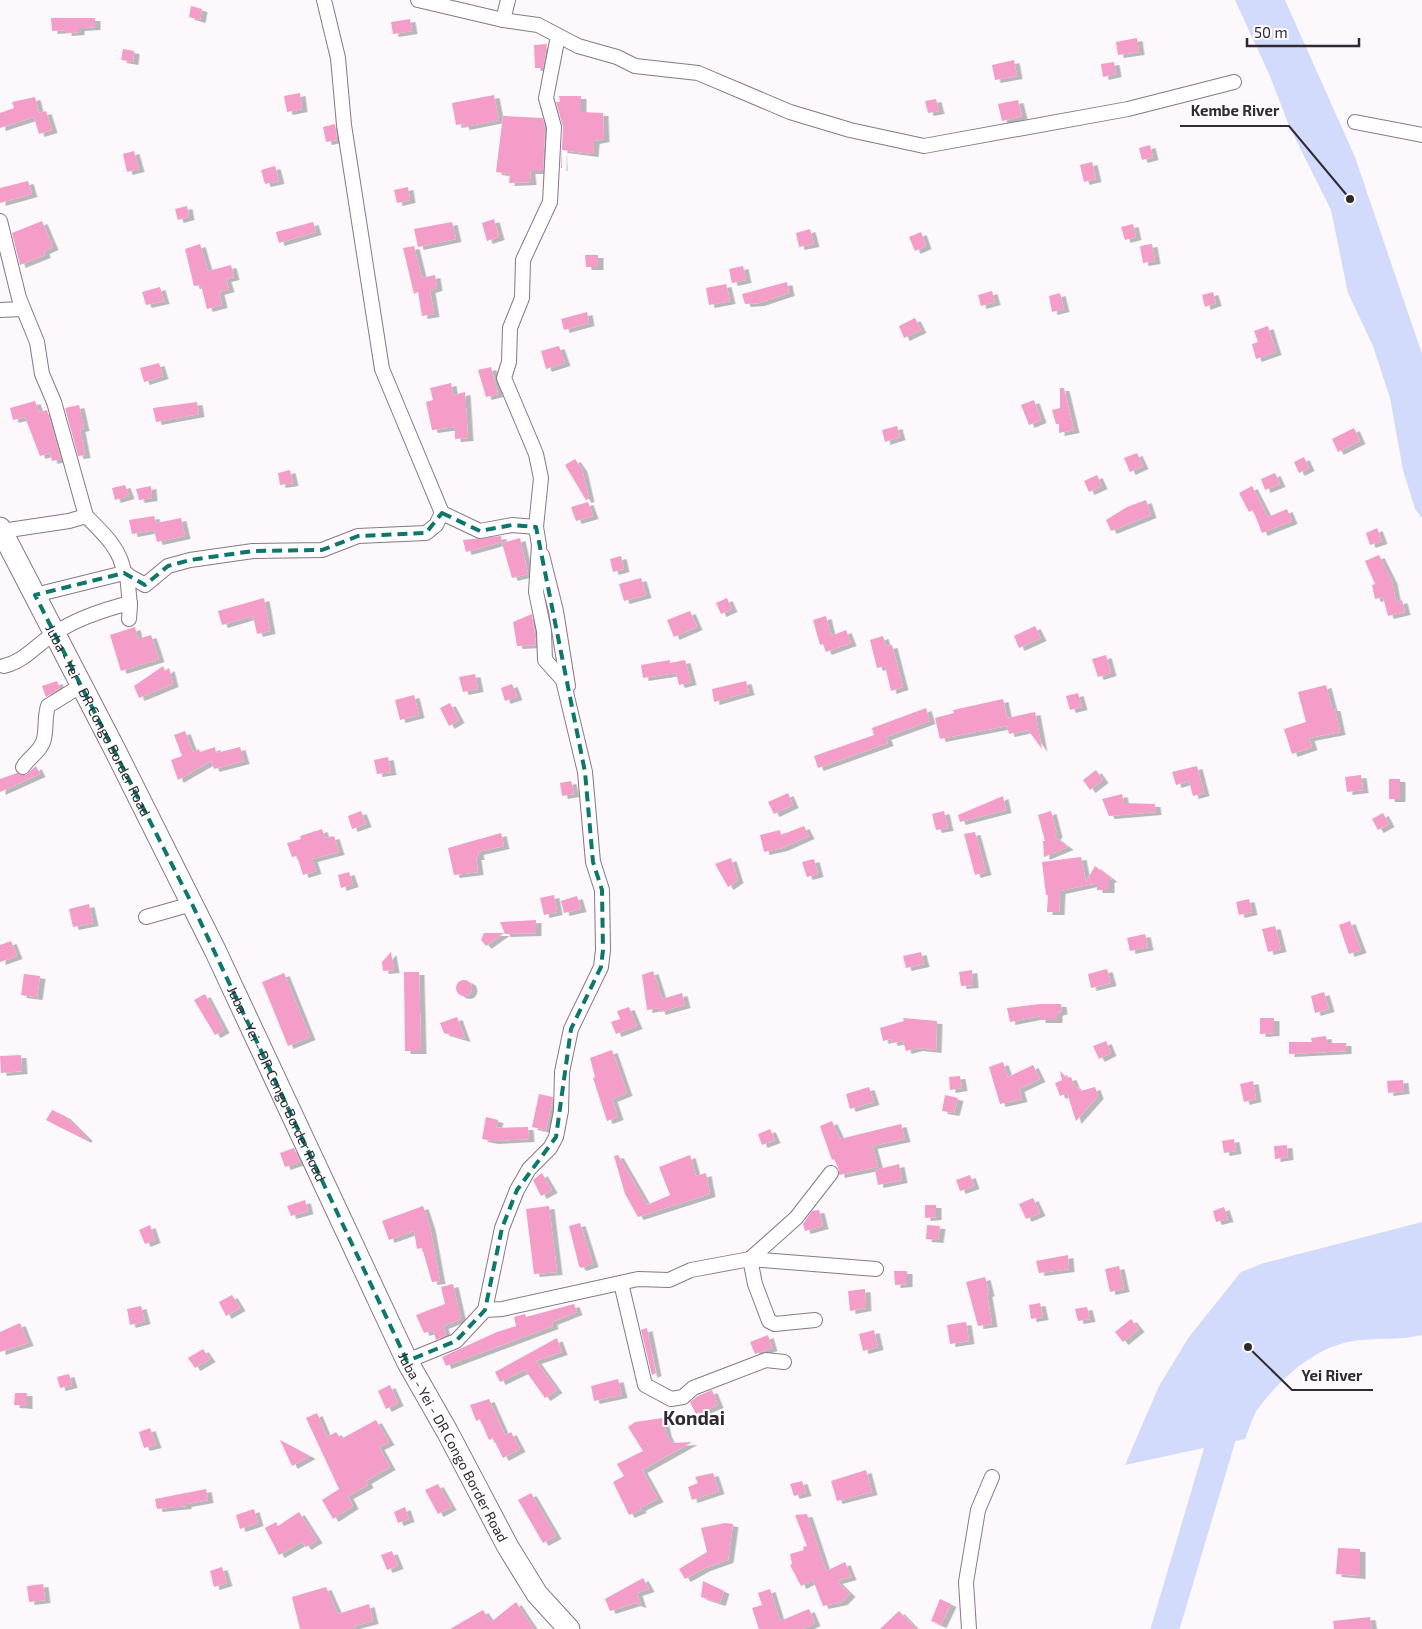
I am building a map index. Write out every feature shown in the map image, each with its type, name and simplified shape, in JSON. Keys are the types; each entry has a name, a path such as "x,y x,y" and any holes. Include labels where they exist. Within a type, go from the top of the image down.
{"main road":[{"name":"Juba - Yei - DR Congo Border Road","path":"1,529 192,904 407,1361 513,1555 537,1594 569,1629"}],"street":[{"path":"324,0 338,58 344,125 382,369 442,513 480,531 512,525 536,528"},
{"path":"418,0 503,20 538,25 578,46 617,57 635,66 698,73 790,112 850,130 924,146 1128,109 1234,82"},
{"path":"503,20 508,0"},
{"path":"558,36 546,98 554,127 550,202 523,260 522,298 510,328 509,362 504,378 536,454 541,478 536,528 562,644 572,723"},
{"path":"1355,122 1422,135"},
{"path":"0,221 7,254 23,309 36,342 42,374 54,402 86,516 106,536 122,560 126,573 130,603 129,618"},
{"path":"0,310 23,309"},
{"path":"35,595 126,573 145,585 168,566 190,560 253,551 322,550 358,536 426,533 436,524 442,513"},
{"path":"1,529 69,521 86,516"},
{"path":"407,1361 456,1341 485,1310 502,1228 517,1190 529,1169 550,1148 556,1137 561,1111 562,1072 571,1029 601,966 604,938 602,890 593,862 585,772 563,680 545,660 544,632 536,592 539,545"},
{"path":"4,666 14,664 54,633 94,615 130,603"},
{"path":"23,767 29,757 38,752 44,740 44,718 48,706 82,685"},
{"path":"146,917 192,904"},
{"path":"750,1259 796,1218 831,1173"},
{"path":"485,1310 502,1309 638,1279 669,1280 691,1270 750,1259 876,1269"},
{"path":"750,1259 755,1284 769,1321 775,1324 815,1320"},
{"path":"621,1283 645,1386 671,1399 683,1397 693,1388 766,1360 784,1362"},
{"path":"969,1629 966,1582 978,1510 992,1477"}],"highlighted area":[{"path":"442,513 480,531 512,525 536,527 585,772 593,862 602,890 603,950 601,967 571,1029 556,1137 517,1190 502,1228 485,1310 456,1341 407,1361 192,904 35,595 124,573 145,585 168,566 190,560 253,551 322,550 358,536 426,533"}],"water":[{"path":"1235,0 1285,0 1355,157 1422,354 1422,518 1415,509 1403,470 1390,398 1373,346 1348,293 1331,210 1290,128 1269,74"},
{"path":"1422,1222 1422,1335 1361,1340 1330,1348 1302,1364 1277,1386 1257,1410 1245,1439 1125,1465 1159,1386 1189,1337 1241,1272 1264,1263"}],"building":[{"path":"191,6 202,9 200,20 189,17"},
{"path":"51,18 95,18 95,27 79,28 79,32 66,33 66,30 52,31"},
{"path":"410,19 412,31 393,34 391,22"},
{"path":"1137,38 1139,52 1118,55 1116,42"},
{"path":"547,44 543,68 535,68 534,45"},
{"path":"123,49 134,51 133,62 121,60"},
{"path":"1014,60 1017,76 995,80 992,65"},
{"path":"1114,62 1116,74 1103,77 1101,64"},
{"path":"300,93 302,109 287,112 284,96"},
{"path":"494,95 499,120 464,127 463,124 456,125 452,103"},
{"path":"559,96 581,96 581,112 603,113 604,139 594,141 593,154 562,150 562,168 561,168 563,127 556,102 560,102"},
{"path":"35,97 39,113 46,111 52,130 39,134 34,117 0,128 0,113 14,108 12,102"},
{"path":"936,99 939,111 928,113 925,101"},
{"path":"1018,100 1022,116 1002,121 998,104"},
{"path":"503,116 543,118 545,128 543,171 530,171 531,182 509,183 510,174 496,172"},
{"path":"335,124 337,140 326,142 323,127"},
{"path":"1150,145 1153,157 1142,160 1139,148"},
{"path":"134,151 139,169 127,172 123,154"},
{"path":"1092,162 1096,179 1084,182 1080,165"},
{"path":"275,166 279,181 265,184 261,170"},
{"path":"28,181 32,194 0,203 0,188"},
{"path":"408,187 410,200 397,203 394,190"},
{"path":"187,206 189,217 178,220 175,209"},
{"path":"494,219 499,237 487,241 482,223"},
{"path":"42,221 53,247 44,251 45,255 20,265 12,233"},
{"path":"313,222 316,232 279,243 276,232"},
{"path":"452,222 456,239 418,247 414,229"},
{"path":"1133,224 1136,237 1125,240 1121,227"},
{"path":"810,229 814,244 799,247 796,233"},
{"path":"921,232 926,246 915,251 909,237"},
{"path":"200,244 208,271 231,265 234,277 226,279 229,289 219,292 222,305 207,309 201,285 194,286 185,249"},
{"path":"1152,244 1155,261 1143,263 1140,246"},
{"path":"414,246 422,278 435,275 437,288 430,290 434,314 422,316 418,292 414,294 403,248"},
{"path":"585,255 598,255 598,267 586,267"},
{"path":"743,266 746,280 732,283 729,269"},
{"path":"787,282 789,293 759,303 745,304 742,294"},
{"path":"726,284 730,301 709,305 706,288"},
{"path":"160,287 164,301 146,305 142,292"},
{"path":"992,291 995,302 981,306 978,295"},
{"path":"1213,292 1216,303 1205,307 1202,295"},
{"path":"1060,293 1064,309 1052,312 1049,296"},
{"path":"587,312 589,323 564,330 561,319"},
{"path":"915,318 921,330 904,338 899,326"},
{"path":"1268,326 1276,352 1256,359 1252,344 1258,342 1254,331"},
{"path":"559,346 565,363 546,369 541,351"},
{"path":"159,363 163,376 144,382 140,368"},
{"path":"491,367 498,394 486,397 478,370"},
{"path":"451,383 453,395 465,392 468,438 455,439 455,427 432,430 426,402 433,400 430,388"},
{"path":"1060,388 1064,388 1074,430 1059,433 1059,424 1056,424 1052,410 1060,408"},
{"path":"1034,400 1041,420 1029,425 1021,405"},
{"path":"35,401 39,412 47,410 61,459 52,461 50,453 40,456 25,417 13,420 10,408"},
{"path":"197,402 199,414 156,422 153,408"},
{"path":"79,405 84,428 80,429 85,455 78,456 65,408"},
{"path":"897,426 900,437 885,442 882,430"},
{"path":"1354,428 1360,441 1338,452 1332,439"},
{"path":"1137,453 1143,466 1130,472 1124,458"},
{"path":"1304,457 1309,468 1299,473 1294,462"},
{"path":"575,459 582,469 589,499 586,500 565,465"},
{"path":"290,470 293,483 280,485 278,473"},
{"path":"1275,473 1280,484 1265,490 1261,479"},
{"path":"1097,475 1102,486 1089,492 1084,481"},
{"path":"125,485 129,496 115,500 112,488"},
{"path":"151,486 152,498 139,500 136,489"},
{"path":"1252,486 1268,517 1287,509 1292,521 1262,533 1253,510 1249,512 1239,493"},
{"path":"1146,500 1151,515 1111,531 1106,520 1127,507"},
{"path":"588,502 593,516 576,521 571,507"},
{"path":"154,516 156,523 181,518 185,536 157,542 154,530 132,534 129,520"},
{"path":"1377,528 1382,541 1370,545 1366,533"},
{"path":"501,536 502,542 466,552 463,540"},
{"path":"520,538 528,574 512,578 502,543"},
{"path":"1379,555 1392,581 1396,602 1402,600 1405,612 1388,616 1383,597 1375,599 1372,585 1375,584 1365,561"},
{"path":"621,556 624,569 613,572 610,559"},
{"path":"641,578 646,595 624,601 619,584"},
{"path":"264,598 270,631 257,634 253,616 222,625 218,611"},
{"path":"727,598 732,609 721,614 716,603"},
{"path":"690,611 697,627 674,637 667,620"},
{"path":"532,614 536,645 517,646 513,622"},
{"path":"826,616 831,636 846,630 851,643 826,652 823,644 820,645 813,620"},
{"path":"1035,626 1041,638 1019,648 1014,636"},
{"path":"135,627 138,639 151,635 159,659 121,671 110,635"},
{"path":"883,636 886,646 892,645 903,687 891,691 885,666 877,668 870,640"},
{"path":"1106,655 1111,673 1098,677 1092,659"},
{"path":"670,660 670,663 685,660 691,682 679,685 676,673 643,678 641,665"},
{"path":"163,666 165,671 169,668 173,684 139,698 134,686"},
{"path":"475,674 478,689 463,692 459,677"},
{"path":"57,681 60,688 46,697 42,686"},
{"path":"746,681 749,692 714,702 712,689"},
{"path":"512,684 517,697 505,701 501,688"},
{"path":"1326,685 1332,708 1335,708 1340,732 1309,738 1312,747 1292,754 1284,729 1306,722 1298,692"},
{"path":"1078,693 1082,707 1070,710 1066,696"},
{"path":"414,695 419,715 400,720 395,700"},
{"path":"1003,699 1007,718 1035,712 1042,749 1028,730 1009,734 1007,726 940,739 935,718 954,713 953,710"},
{"path":"450,703 459,720 449,726 440,708"},
{"path":"926,708 930,721 886,737 888,743 818,768 814,756 874,735 872,728"},
{"path":"185,731 193,752 199,749 200,752 215,747 216,753 240,747 244,761 214,769 211,761 178,780 171,760 182,756 174,735"},
{"path":"388,757 391,772 377,774 374,760"},
{"path":"36,766 40,774 0,792 0,779 17,773 26,775"},
{"path":"1197,766 1204,793 1193,796 1189,781 1176,785 1172,772"},
{"path":"1096,770 1103,780 1090,790 1083,780"},
{"path":"1361,775 1363,790 1347,792 1345,777"},
{"path":"1389,779 1400,779 1400,799 1389,799"},
{"path":"571,781 574,794 562,796 560,783"},
{"path":"788,793 793,805 774,814 768,802"},
{"path":"1122,794 1124,803 1155,804 1156,812 1109,816 1102,799"},
{"path":"1003,796 1006,810 960,822 958,815"},
{"path":"361,811 366,824 352,829 348,816"},
{"path":"944,811 948,828 936,830 932,814"},
{"path":"1051,811 1057,834 1055,837 1068,847 1044,857 1043,841 1045,841 1038,815"},
{"path":"1383,813 1389,824 1378,830 1372,819"},
{"path":"804,826 809,836 782,848 764,852 760,835 780,830 781,835"},
{"path":"322,829 325,838 334,836 339,852 312,859 316,871 303,875 297,856 292,857 287,843 301,839 300,836"},
{"path":"975,832 986,872 975,875 964,834"},
{"path":"501,833 504,846 478,852 479,857 476,857 478,872 454,875 448,848"},
{"path":"1081,857 1086,882 1095,866 1112,879 1109,880 1109,890 1097,890 1097,883 1060,891 1059,912 1047,912 1048,895 1046,895 1042,862"},
{"path":"731,858 738,880 728,887 715,864"},
{"path":"814,859 818,874 807,877 802,862"},
{"path":"349,872 353,884 341,888 338,875"},
{"path":"554,895 557,912 544,915 540,898"},
{"path":"577,896 581,909 564,913 561,901"},
{"path":"1249,899 1252,912 1239,915 1236,902"},
{"path":"89,904 93,923 73,927 69,909"},
{"path":"536,920 536,933 505,934 500,922"},
{"path":"1350,921 1361,950 1349,954 1339,925"},
{"path":"1275,926 1281,949 1268,952 1262,929"},
{"path":"484,933 504,933 486,946 481,940"},
{"path":"1145,934 1148,947 1130,951 1127,938"},
{"path":"11,941 17,956 0,962 0,945"},
{"path":"391,952 394,970 383,971 382,962"},
{"path":"921,952 924,964 906,968 903,956"},
{"path":"1107,969 1111,983 1091,988 1088,974"},
{"path":"972,970 973,985 961,986 959,972"},
{"path":"653,971 662,999 682,993 685,1005 660,1012 659,1008 647,1010 642,975"},
{"path":"404,972 419,972 421,1051 405,1051"},
{"path":"284,973 310,1037 288,1046 262,982"},
{"path":"24,974 40,976 37,997 21,995"},
{"path":"461,980 467,980 472,985 470,994 461,996 456,991 456,985"},
{"path":"1324,992 1329,1009 1315,1013 1311,996"},
{"path":"205,994 224,1030 215,1035 194,1000"},
{"path":"1040,1004 1061,1004 1062,1011 1057,1013 1057,1020 1040,1020 1040,1016 1010,1022 1007,1008"},
{"path":"629,1007 637,1026 616,1034 611,1022 620,1019 617,1011"},
{"path":"457,1017 465,1039 444,1033 440,1023"},
{"path":"903,1018 937,1021 936,1050 917,1048 906,1051 903,1041 892,1043 891,1039 883,1041 880,1028 904,1021"},
{"path":"1260,1018 1274,1018 1274,1033 1260,1034"},
{"path":"1326,1036 1327,1043 1346,1043 1346,1051 1289,1054 1289,1042 1312,1042 1311,1038"},
{"path":"1106,1041 1111,1053 1099,1059 1093,1046"},
{"path":"612,1050 627,1093 612,1099 618,1117 607,1121 593,1078 595,1077 590,1058"},
{"path":"21,1055 22,1071 1,1073 0,1056"},
{"path":"1003,1062 1008,1077 1033,1065 1040,1079 1019,1089 1022,1099 1000,1104 989,1067"},
{"path":"1060,1071 1067,1078 1071,1077 1074,1085 1081,1091 1095,1087 1098,1096 1076,1121 1067,1093 1060,1096 1055,1083 1062,1080"},
{"path":"960,1076 962,1088 950,1090 949,1077"},
{"path":"1403,1080 1404,1091 1388,1093 1387,1081"},
{"path":"1253,1081 1256,1099 1244,1102 1240,1084"},
{"path":"869,1087 874,1102 850,1109 846,1094"},
{"path":"539,1094 553,1097 546,1130 532,1127"},
{"path":"945,1095 958,1098 954,1113 942,1111"},
{"path":"52,1110 65,1116 87,1138 86,1140 46,1120"},
{"path":"486,1117 498,1120 496,1128 528,1127 529,1139 493,1141 482,1139"},
{"path":"832,1121 840,1139 901,1124 905,1139 872,1146 878,1167 839,1175 839,1170 834,1159 832,1160 820,1126"},
{"path":"770,1129 775,1140 762,1145 758,1134"},
{"path":"1234,1139 1236,1151 1224,1153 1222,1141"},
{"path":"1287,1145 1288,1157 1275,1159 1274,1146"},
{"path":"294,1148 300,1162 285,1167 280,1153"},
{"path":"618,1155 647,1205 670,1195 659,1167 690,1155 696,1176 706,1173 710,1194 638,1217 625,1194 614,1156"},
{"path":"899,1164 902,1180 878,1185 875,1170"},
{"path":"542,1173 552,1190 541,1196 533,1180"},
{"path":"970,1175 974,1186 960,1191 956,1180"},
{"path":"1033,1198 1040,1213 1026,1219 1019,1204"},
{"path":"305,1200 308,1211 291,1216 287,1206"},
{"path":"925,1205 936,1205 936,1217 925,1218"},
{"path":"423,1206 430,1227 440,1281 432,1282 422,1248 417,1249 414,1231 389,1240 382,1221"},
{"path":"549,1206 557,1272 534,1274 526,1209"},
{"path":"1224,1207 1228,1219 1216,1222 1213,1211"},
{"path":"819,1210 823,1226 805,1231 803,1224 812,1211"},
{"path":"580,1223 593,1264 581,1268 569,1226"},
{"path":"150,1225 155,1240 145,1244 139,1230"},
{"path":"927,1225 940,1226 938,1240 926,1239"},
{"path":"1068,1255 1069,1269 1039,1273 1036,1261"},
{"path":"1119,1266 1124,1289 1110,1292 1105,1269"},
{"path":"894,1271 907,1271 907,1284 895,1285"},
{"path":"985,1277 989,1293 987,1294 992,1324 978,1326 966,1282"},
{"path":"453,1284 461,1319 443,1326 446,1335 436,1340 433,1330 424,1333 416,1315 445,1304 441,1287"},
{"path":"865,1289 866,1308 850,1311 848,1291"},
{"path":"232,1295 240,1308 226,1316 219,1302"},
{"path":"1040,1303 1043,1317 1031,1319 1029,1305"},
{"path":"574,1304 577,1312 552,1322 553,1326 446,1366 442,1357 497,1332 516,1326 514,1317 525,1314 526,1317"},
{"path":"141,1306 145,1321 130,1325 127,1309"},
{"path":"1087,1307 1090,1319 1078,1321 1075,1309"},
{"path":"1131,1319 1139,1329 1123,1342 1115,1332"},
{"path":"966,1322 969,1341 950,1344 947,1325"},
{"path":"20,1323 28,1343 0,1352 0,1332"},
{"path":"647,1328 656,1373 652,1375 641,1330"},
{"path":"874,1330 878,1347 863,1351 859,1334"},
{"path":"768,1335 772,1348 755,1354 750,1342"},
{"path":"557,1338 562,1352 536,1361 557,1390 545,1398 525,1370 500,1382 495,1372"},
{"path":"203,1349 210,1359 195,1368 188,1358"},
{"path":"69,1374 72,1385 60,1388 57,1377"},
{"path":"618,1379 622,1395 594,1401 591,1386"},
{"path":"390,1385 398,1403 386,1409 378,1391"},
{"path":"712,1390 718,1405 696,1414 690,1402"},
{"path":"15,1393 27,1393 27,1406 14,1405"},
{"path":"489,1399 505,1435 511,1432 520,1449 503,1458 493,1438 489,1440 480,1419 476,1421 470,1405"},
{"path":"317,1413 327,1437 336,1432 341,1439 376,1420 389,1442 379,1447 390,1467 366,1481 368,1485 348,1496 353,1506 333,1519 322,1500 339,1489 306,1418"},
{"path":"663,1418 666,1433 671,1443 692,1442 642,1470 658,1499 629,1515 613,1482 624,1476 617,1464 643,1451 628,1427 635,1422"},
{"path":"150,1428 156,1445 144,1448 139,1432"},
{"path":"280,1440 310,1456 292,1466"},
{"path":"866,1470 872,1492 837,1501 831,1481"},
{"path":"713,1473 719,1491 692,1500 688,1487 698,1483 695,1477"},
{"path":"802,1481 806,1493 794,1496 790,1484"},
{"path":"438,1484 451,1507 438,1514 425,1490"},
{"path":"206,1489 208,1500 186,1504 186,1506 157,1509 155,1499"},
{"path":"531,1493 556,1536 543,1543 518,1500"},
{"path":"405,1507 409,1519 398,1523 394,1512"},
{"path":"254,1509 258,1523 240,1529 236,1515"},
{"path":"299,1512 317,1540 306,1547 302,1542 279,1555 265,1528 276,1522 278,1526"},
{"path":"807,1514 826,1571 845,1562 851,1577 837,1581 850,1594 842,1602 823,1606 813,1580 801,1586 790,1565 792,1564 790,1554 804,1550 803,1547 807,1546 795,1515"},
{"path":"725,1523 733,1524 728,1560 705,1568 685,1579 679,1569 707,1552 701,1528"},
{"path":"1338,1548 1360,1549 1360,1576 1336,1574"},
{"path":"392,1551 398,1566 387,1570 381,1555"},
{"path":"222,1567 227,1583 214,1587 210,1571"},
{"path":"643,1578 649,1589 637,1593 641,1605 635,1603 610,1611 605,1599"},
{"path":"703,1581 724,1591 720,1603 701,1597"},
{"path":"43,1584 45,1600 29,1602 27,1586"},
{"path":"326,1587 338,1614 369,1604 373,1621 354,1626 355,1629 300,1629 292,1597"},
{"path":"770,1589 780,1621 809,1609 815,1623 803,1629 759,1629 752,1608 762,1605 758,1593"},
{"path":"940,1599 951,1604 941,1625 931,1621"},
{"path":"516,1602 534,1629 450,1629 483,1610 491,1622"},
{"path":"899,1611 916,1629 880,1629"},
{"path":"1370,1617 1372,1629 1334,1629 1333,1621"}],"waterway":[{"path":"1165,1629 1230,1410"}],"place":[{"name":"Kembe River","path":"1350,199"},
{"name":"Yei River","path":"1248,1347"}],"district":[{"name":"Kondai","path":"694,1417"}]}
